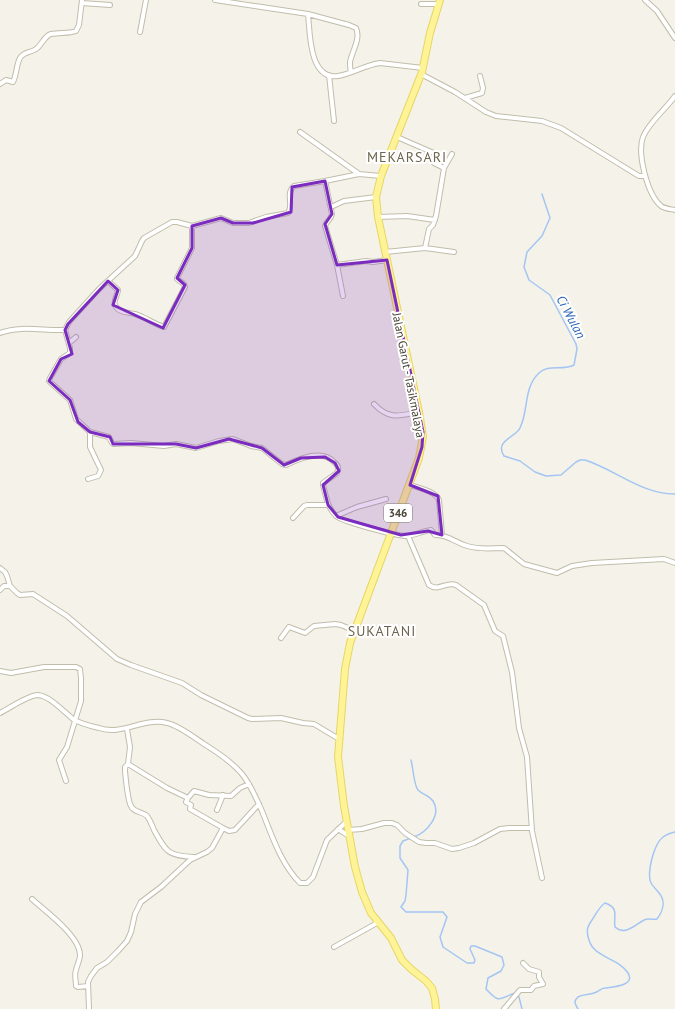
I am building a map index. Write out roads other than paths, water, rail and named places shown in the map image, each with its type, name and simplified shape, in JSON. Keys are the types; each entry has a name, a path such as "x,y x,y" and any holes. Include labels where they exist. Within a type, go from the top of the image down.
{"main road":[{"name":"Jalan Garut - Tasikmalaya","path":"436,1009 436,999 432,988 402,960 391,938 377,923 368,908 354,867 346,822 338,757 345,668 350,643 410,485 423,441 419,412 378,217 376,197 381,176 422,71 430,33 439,2"}],"street":[{"path":"140,32 146,0"},
{"path":"215,0 308,14 348,24 356,28 358,32 356,47 350,63 350,72"},
{"path":"260,6 262,0"},
{"path":"645,0 658,11 675,38"},
{"path":"0,84 6,80 13,82 19,60 22,55 37,49 47,36 76,30 79,25 82,2 110,5"},
{"path":"421,4 439,2"},
{"path":"308,14 315,60 321,71 329,75 339,76 380,64 422,71 486,112 496,116 542,121 561,128 639,176 644,176"},
{"path":"329,75 334,121"},
{"path":"465,98 482,93 483,88 480,76"},
{"path":"675,96 643,137 641,148 644,176 654,197 659,204 665,208 675,210"},
{"path":"300,132 359,174"},
{"path":"397,137 436,154 434,163 444,168"},
{"path":"425,248 429,229 435,220 444,168 452,154"},
{"path":"381,176 359,174 292,187 290,192 291,209 288,213 252,223 233,223 221,218 192,226 174,222 147,236 142,241 135,256 108,280 69,322 65,330 71,350 70,353 61,359 50,378 50,381 70,400 76,419 90,432 109,437 114,444 131,443 164,446 178,445 196,448 219,441 233,439 262,448 282,464 286,465 301,458 325,456 336,463 338,471 323,484 328,505 336,516 375,530 408,536 429,530 435,535 442,535 462,544 480,549 505,548 524,564 557,574 572,566 592,563 664,559 675,563"},
{"path":"325,181 331,208 331,219 325,226 337,265 343,296"},
{"path":"331,208 344,201 376,197"},
{"path":"378,217 407,216 435,220"},
{"path":"108,280 118,290 114,301 118,309 142,316 164,327 185,287 184,284 176,278 192,248 192,226"},
{"path":"386,252 425,248 454,252"},
{"path":"337,265 387,260"},
{"path":"0,333 19,328 65,330"},
{"path":"69,344 76,337"},
{"path":"374,404 382,412 391,416 419,412"},
{"path":"88,479 98,476 101,470 90,447 90,432"},
{"path":"410,485 438,496 442,535"},
{"path":"336,516 357,506 386,499"},
{"path":"293,518 304,506 328,505"},
{"path":"408,536 429,585 436,588 453,584 456,585 484,605 495,630 503,636 512,672 519,728 527,757 532,828 542,878"},
{"path":"0,568 8,576 10,586 20,595 33,594 60,612 117,659 131,666 182,683 201,695 248,718 282,718 314,724 339,738"},
{"path":"0,590 4,586 10,586"},
{"path":"281,638 289,627 305,633 314,626 338,624 355,631"},
{"path":"0,671 16,672 48,667 76,667 80,669 81,701 67,747 58,763 66,781"},
{"path":"0,712 31,696 39,695 57,705 74,720 103,730 127,729 151,722 168,723 192,736 215,751 242,774 259,804 275,842 290,871 300,883 307,883 313,877 327,840 346,822"},
{"path":"127,729 130,748 128,764 124,771 130,806 148,817 161,843 168,852 179,856 194,857"},
{"path":"128,764 167,788 188,798"},
{"path":"249,784 240,788 231,796 209,795 194,791 186,802 191,804 190,810 229,831 235,830 259,804"},
{"path":"217,810 223,796"},
{"path":"338,829 348,833 392,823 397,825 409,836 422,843 435,843 448,848 456,849 474,843 500,829 532,828"},
{"path":"89,1009 88,986 91,976 97,968 107,962 127,941 131,932 135,914 141,902 161,887 194,857 207,852 212,848 223,828"},
{"path":"32,899 66,930 75,941 80,955 75,971 76,986 88,986"},
{"path":"334,947 377,923"},
{"path":"504,1009 521,990 531,990 534,986 543,984 539,977 539,972 528,969 523,963"}],"waterway":[{"name":"Ci Wulan","path":"542,194 550,218 542,236 527,252 524,267 529,280 550,295 576,344 577,349 574,365 565,368 551,368 543,370 534,379 528,392 525,414 520,428 504,443 502,447 504,456 520,461 535,472 546,476 561,475 576,462 585,460 640,486 663,493 675,494"},
{"path":"411,760 417,788 420,792 430,797 433,801 436,812 428,827 419,835 414,837"},
{"name":"Ci Wulan","path":"578,1009 575,1002 578,997 594,993 604,988 622,985 629,981 630,977 624,968 596,951 592,946 587,932 590,922 601,906 605,903 613,907 615,913 615,927 622,930 630,929 646,919 657,919 661,913 663,903 661,896 651,882 651,863 654,851 660,840 666,835 675,832"},
{"path":"411,838 403,841 400,846 400,858 408,870 405,901 401,907 406,912 443,912 447,917 440,937 443,947 467,963 474,963 475,960 470,949 471,946 475,946 502,957 504,965 501,971 488,978 486,989 494,997 499,999 515,993 519,997 522,1009"}],"district":[{"name":"MEKARSARI","path":"407,157"},
{"name":"SUKATANI","path":"382,631"}]}
